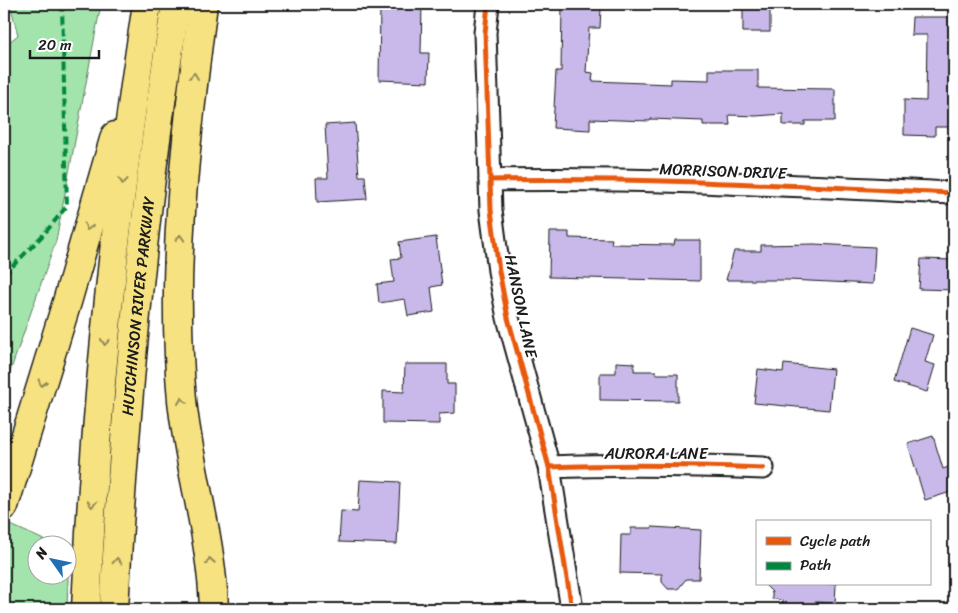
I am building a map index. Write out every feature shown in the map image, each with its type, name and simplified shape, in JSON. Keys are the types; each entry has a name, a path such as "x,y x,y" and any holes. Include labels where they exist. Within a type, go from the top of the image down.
{"highway":[{"name":"HUTCHINSON RIVER PARKWAY","path":"86,609 109,294 129,124 147,4"},
{"name":"HUTCHINSON RIVER PARKWAY","path":"114,609 121,489 136,303 156,134 176,4"},
{"path":"203,4 184,168 178,315 182,401 197,496 210,561 214,609"},
{"path":"4,506 67,302 140,46"}],"street":[{"name":"HANSON LANE","path":"488,4 485,33 491,210 495,242 508,318 549,467 572,609"},
{"name":"MORRISON DRIVE","path":"490,180 662,181 954,193"},
{"name":"AURORA LANE","path":"549,467 633,464 763,468"}],"green space":[{"path":"10,4 101,4 56,241 4,389 4,46 18,35"},
{"path":"11,525 35,536 28,536 28,586 68,586 67,609 4,609 4,549"}],"building":[{"path":"380,4 422,4 421,53 429,53 428,82 379,80"},
{"path":"562,4 586,4 586,7 601,8 600,28 589,28 586,72 593,73 592,81 671,84 671,79 709,80 709,70 758,70 758,88 835,89 835,121 805,121 805,125 783,125 783,114 729,115 730,125 703,125 703,121 590,119 590,130 553,128 556,71 561,71"},
{"path":"743,4 770,4 770,32 743,32"},
{"path":"912,17 954,17 954,127 935,127 935,136 904,135 904,100 926,101 927,35 911,35"},
{"path":"355,123 359,176 365,176 367,199 317,202 316,178 328,178 325,125"},
{"path":"550,232 569,232 569,238 612,239 611,244 674,245 675,240 700,240 700,281 549,277"},
{"path":"436,237 442,285 431,287 434,312 408,316 405,299 379,303 377,284 394,282 391,259 401,258 399,242"},
{"path":"814,244 875,247 873,284 788,280 726,280 734,251 761,251 761,245"},
{"path":"921,259 954,260 954,290 919,289"},
{"path":"910,328 933,335 925,362 935,365 927,392 894,382"},
{"path":"616,362 634,363 634,371 678,374 678,401 600,400 600,373 616,373"},
{"path":"405,364 447,364 447,384 455,384 455,413 439,414 439,424 383,423 383,391 404,392"},
{"path":"784,364 833,369 829,410 754,403 758,369 783,372"},
{"path":"933,436 943,469 951,466 954,476 954,491 925,500 908,444"},
{"path":"360,480 400,482 397,544 339,542 341,511 358,512"},
{"path":"652,527 701,530 699,579 686,579 678,589 668,589 662,582 662,574 620,573 621,535 631,535 631,528"},
{"path":"766,586 836,586 835,603 815,602 807,609 792,609 781,600 772,599 772,592"}],"marked path":[{"path":"4,275 44,234 67,206 62,4"}],"cycle path":[{"path":"488,4 485,33 491,210 499,271 508,318 549,467 572,609"},
{"path":"490,180 664,181 954,193"},
{"path":"549,467 656,465 763,468"}]}
